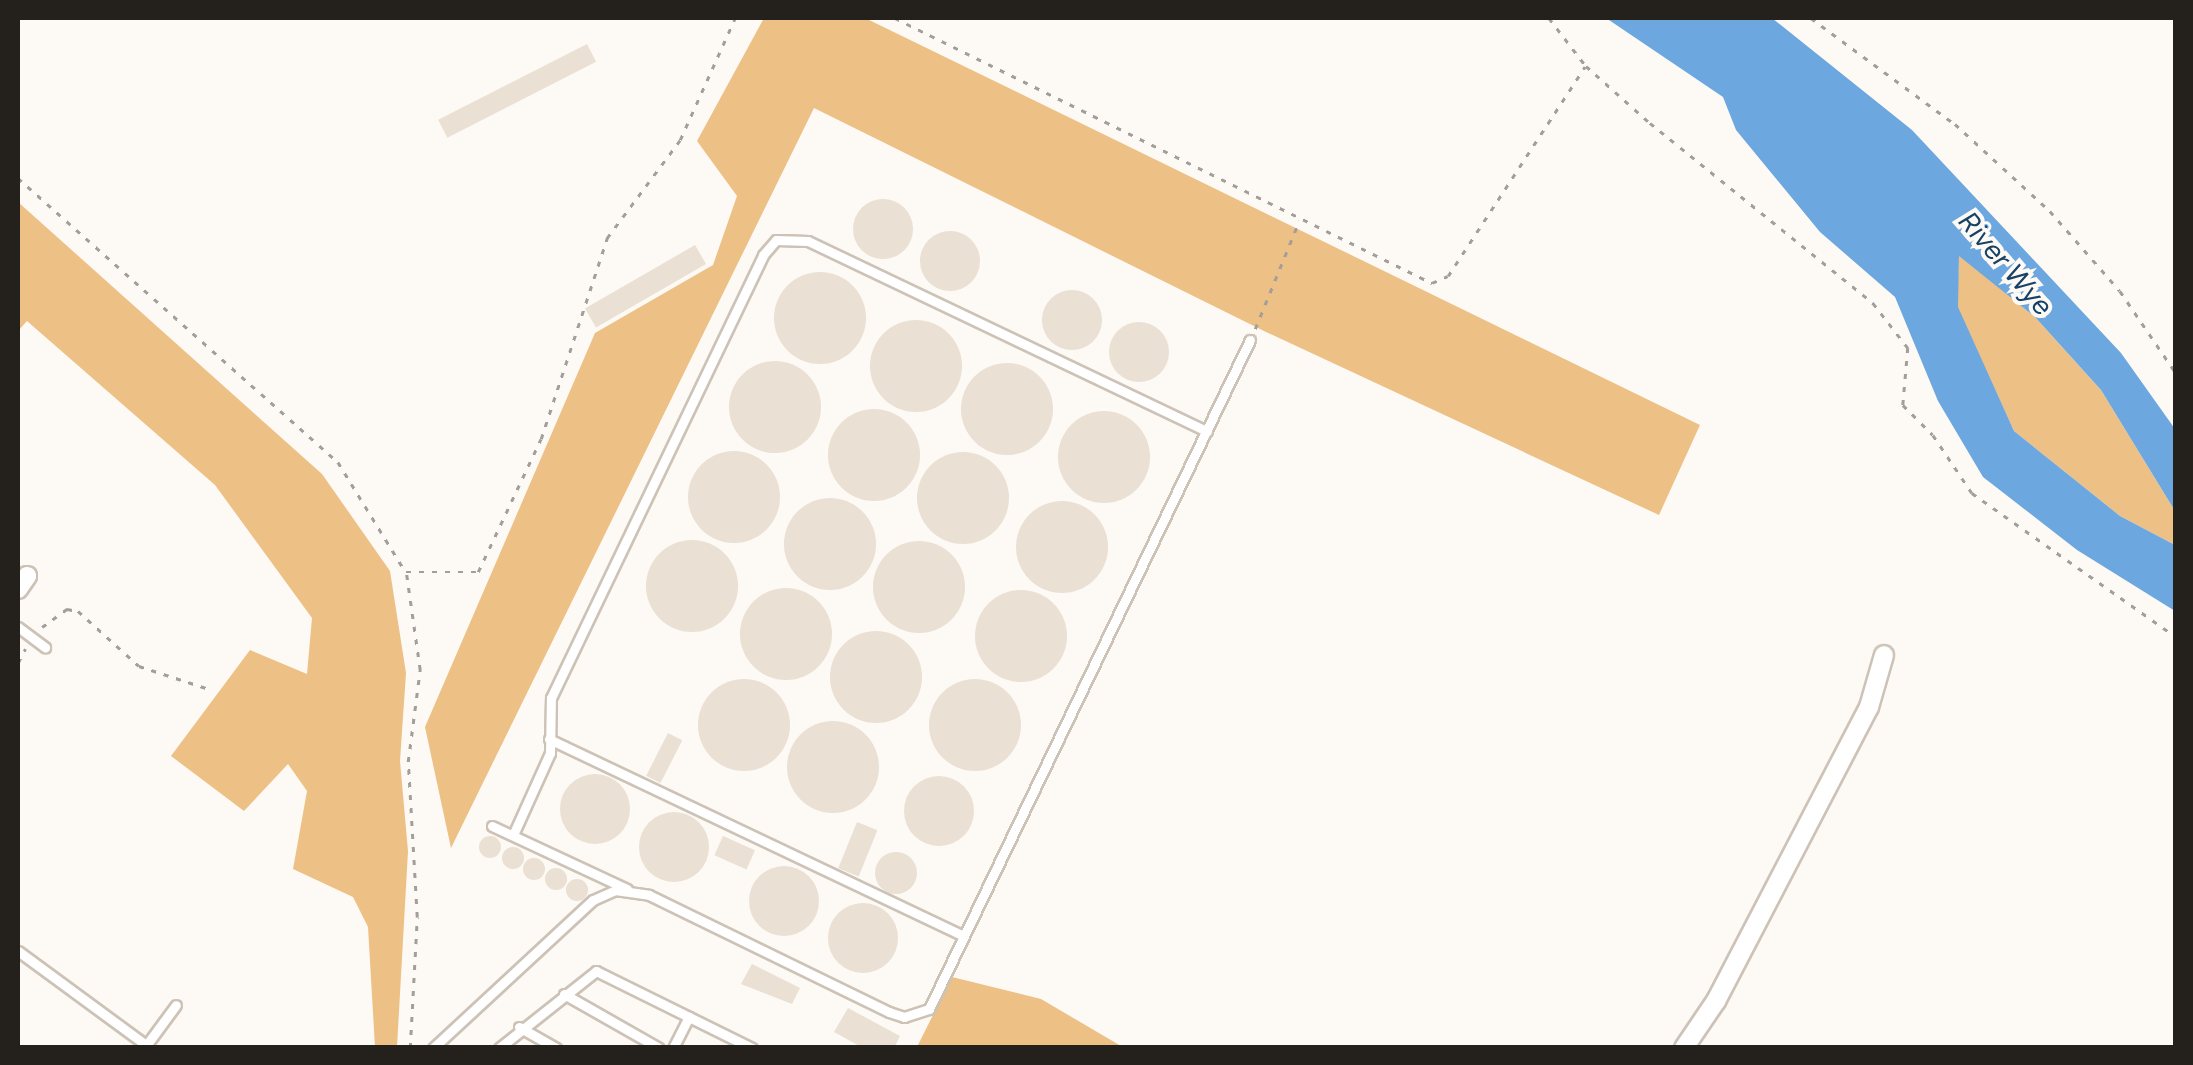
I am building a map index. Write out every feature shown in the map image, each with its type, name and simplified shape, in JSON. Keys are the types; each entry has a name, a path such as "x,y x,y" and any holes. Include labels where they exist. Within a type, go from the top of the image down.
{"street":[{"path":"1684,1048 1716,1001 1869,707 1884,654"}],"lane":[{"path":"513,835 550,753 551,698 762,255 776,240 808,241 1208,431"},
{"path":"492,826 904,1018 929,1009 1250,340"},
{"path":"18,627 46,647"},
{"path":"549,739 962,936"},
{"path":"433,1048 592,900 629,890"},
{"path":"19,955 145,1046 176,1005"},
{"path":"499,1048 519,1026 596,971 752,1048"},
{"path":"564,994 659,1048"},
{"path":"672,1048 689,1017"},
{"path":"519,1026 556,1048"}],"path":[{"path":"406,572 478,572 541,439 607,238 680,140 735,18"},
{"path":"895,18 1432,283 1448,276 1586,66"},
{"path":"1548,18 1586,66 1873,303 1908,348 1903,405 1933,435 1972,494 2176,638"},
{"path":"1811,18 1956,124 2050,211 2120,290 2176,374"},
{"path":"18,178 338,462 406,572 420,670 408,762 418,917 410,1048"},
{"path":"1250,340 1300,220"},
{"path":"18,662 33,638 56,615 78,610 139,666 212,690"}],"shaded area":[{"path":"764,18 865,18 1700,425 1659,515 1266,332 814,108 451,848 425,727 595,333 713,265 737,196 697,141"},
{"path":"18,202 322,474 390,571 406,673 400,761 408,851 397,1047 375,1047 368,927 353,897 293,869 307,791 288,764 244,811 171,756 250,650 307,674 312,618 215,485 27,321 18,331"},
{"path":"1959,255 2035,317 2101,390 2175,511 2175,545 2120,516 2014,431 1957,307"},
{"path":"952,977 1041,999 1121,1046 917,1047"}],"water":[{"name":"River Wye","path":"1606,18 1772,18 1912,130 2121,353 2175,429 2175,511 2101,390 2035,317 1959,256 1958,307 2014,431 2120,516 2175,545 2175,611 2077,550 1983,477 1938,401 1895,297 1820,232 1736,130 1723,97"}],"building":[{"path":"587,44 596,62 447,138 438,120"},
{"path":"883,199 904,208 913,229 904,250 883,259 862,250 853,229 862,208"},
{"path":"950,231 971,240 980,261 971,282 950,291 929,282 920,261 929,240"},
{"path":"695,245 706,264 596,328 585,308"},
{"path":"820,272 838,275 853,285 863,300 863,336 853,351 838,361 820,364 802,361 787,351 777,336 774,318 777,300 787,285 802,275"},
{"path":"1072,290 1093,299 1102,320 1093,341 1072,350 1051,341 1042,320 1051,299"},
{"path":"916,320 934,323 949,333 959,348 959,384 949,399 934,409 916,412 898,409 883,399 873,384 870,366 873,348 883,333 898,323"},
{"path":"1139,322 1160,331 1169,352 1160,373 1139,382 1118,373 1109,352 1118,331"},
{"path":"775,361 793,364 808,374 818,389 818,425 808,440 793,450 775,453 757,450 742,440 732,425 729,407 732,389 742,374 757,364"},
{"path":"1007,363 1025,366 1040,376 1050,391 1050,427 1040,442 1025,452 1007,455 989,452 974,442 964,427 961,409 964,391 974,376 989,366"},
{"path":"874,409 892,412 907,422 917,437 917,473 907,488 892,498 874,501 856,498 841,488 831,473 828,455 831,437 841,422 856,412"},
{"path":"1104,411 1122,414 1137,424 1147,439 1147,475 1137,490 1122,500 1104,503 1086,500 1071,490 1061,475 1058,457 1061,439 1071,424 1086,414"},
{"path":"734,451 752,454 767,464 777,479 777,515 767,530 752,540 734,543 716,540 701,530 691,515 688,497 691,479 701,464 716,454"},
{"path":"963,452 981,455 996,465 1006,480 1006,516 996,531 981,541 963,544 945,541 930,531 920,516 917,498 920,480 930,465 945,455"},
{"path":"830,498 848,501 863,511 873,526 873,562 863,577 848,587 830,590 812,587 797,577 787,562 784,544 787,526 797,511 812,501"},
{"path":"1062,501 1080,504 1095,514 1105,529 1105,565 1095,580 1080,590 1062,593 1044,590 1029,580 1019,565 1016,547 1019,529 1029,514 1044,504"},
{"path":"692,540 710,543 725,553 735,568 735,604 725,619 710,629 692,632 674,629 659,619 649,604 646,586 649,568 659,553 674,543"},
{"path":"919,541 937,544 952,554 962,569 962,605 952,620 937,630 919,633 901,630 886,620 876,605 873,587 876,569 886,554 901,544"},
{"path":"786,588 804,591 819,601 829,616 829,652 819,667 804,677 786,680 768,677 753,667 743,652 740,634 743,616 753,601 768,591"},
{"path":"1021,590 1039,593 1054,603 1064,618 1064,654 1054,669 1039,679 1021,682 1003,679 988,669 978,654 975,636 978,618 988,603 1003,593"},
{"path":"876,631 894,634 909,644 919,659 919,695 909,710 894,720 876,723 858,720 843,710 833,695 830,677 833,659 843,644 858,634"},
{"path":"744,679 762,682 777,692 787,707 787,743 777,758 762,768 744,771 726,768 711,758 701,743 698,725 701,707 711,692 726,682"},
{"path":"975,679 993,682 1008,692 1018,707 1018,743 1008,758 993,768 975,771 957,768 942,758 932,743 929,725 932,707 942,692 957,682"},
{"path":"833,721 851,724 866,734 876,749 876,785 866,800 851,810 833,813 815,810 800,800 790,785 787,767 790,749 800,734 815,724"},
{"path":"668,733 682,740 660,783 646,776"},
{"path":"595,774 620,784 630,809 620,834 595,844 570,834 560,809 570,784"},
{"path":"939,776 964,786 974,811 964,836 939,846 914,836 904,811 914,786"},
{"path":"674,812 699,822 709,847 699,872 674,882 649,872 639,847 649,822"},
{"path":"857,822 877,830 859,877 838,868"},
{"path":"490,836 501,847 490,858 479,847"},
{"path":"723,836 755,850 746,869 714,855"},
{"path":"513,847 521,850 521,866 513,869 505,866 502,858 505,850"},
{"path":"896,852 911,858 917,873 911,888 896,894 881,888 875,873 881,858"},
{"path":"534,858 545,869 534,880 523,869"},
{"path":"784,866 809,876 819,901 809,926 784,936 759,926 749,901 759,876"},
{"path":"556,868 564,871 564,887 556,890 548,887 545,879 548,871"},
{"path":"577,879 588,890 577,901 566,890"},
{"path":"863,903 888,913 898,938 888,963 863,973 838,963 828,938 838,913"},
{"path":"752,964 800,988 792,1004 741,984"},
{"path":"848,1008 900,1036 894,1048 863,1048 834,1032"}]}
